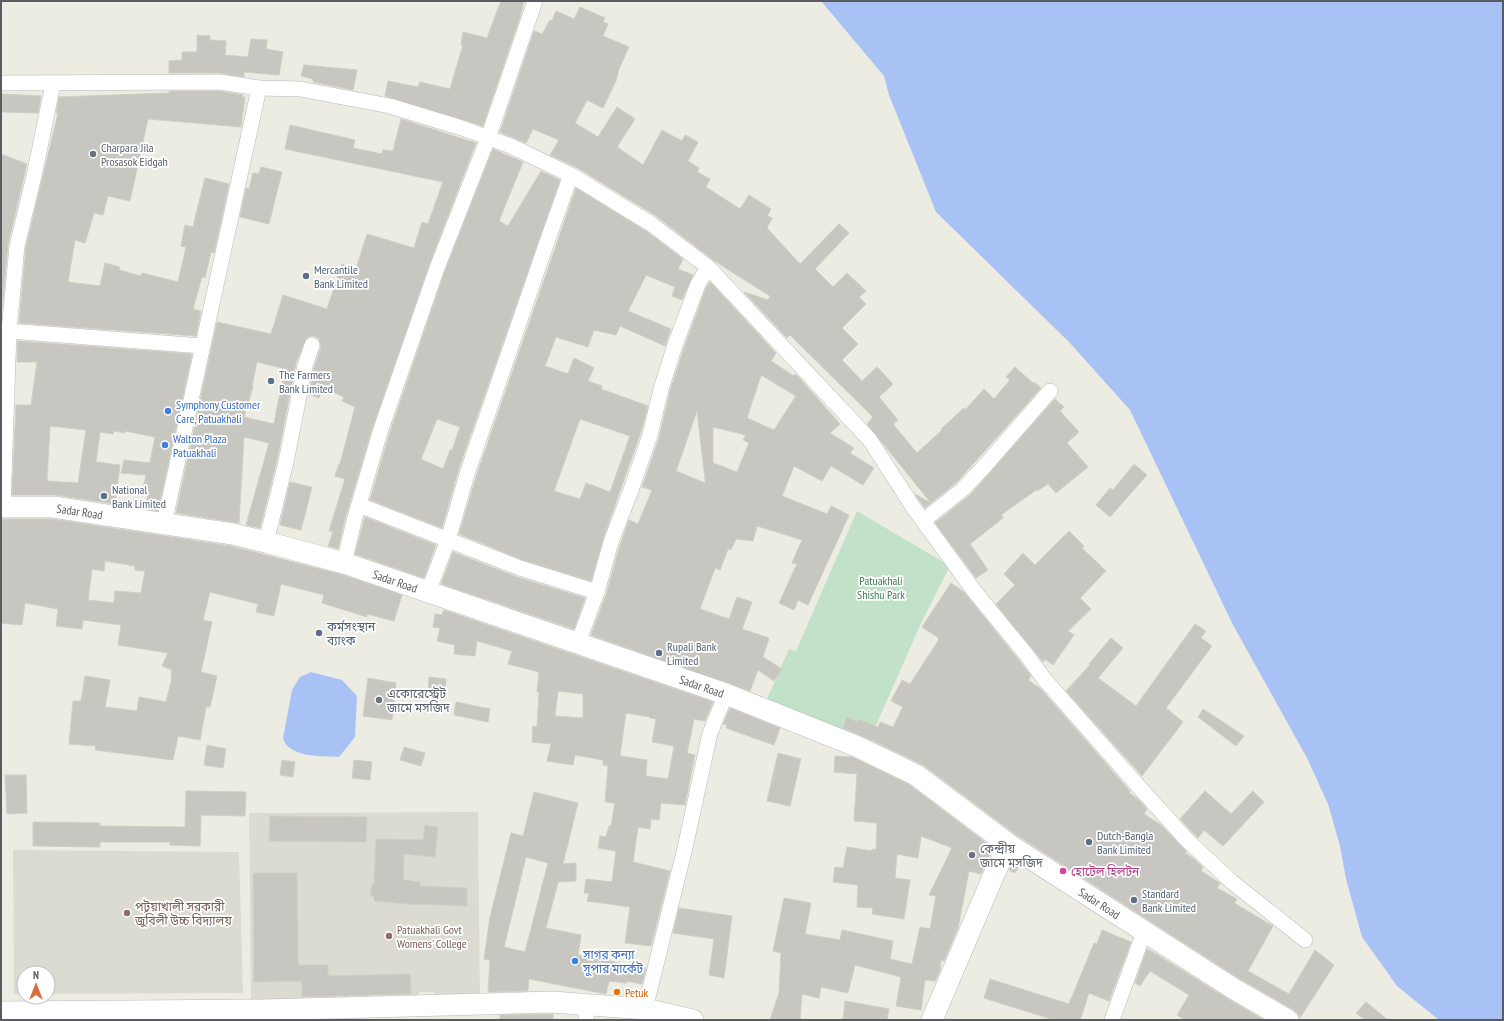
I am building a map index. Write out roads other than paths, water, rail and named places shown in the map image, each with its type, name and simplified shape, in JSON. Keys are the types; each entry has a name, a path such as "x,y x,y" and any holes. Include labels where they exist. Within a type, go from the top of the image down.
{"street":[{"path":"344,563 354,522 380,432 434,275 488,138 535,1"},
{"path":"1,83 53,84 220,82 259,88 300,89 390,106 462,128 511,146 571,175 651,224 708,266 870,440 913,507 975,592 1026,653 1045,680 1187,840 1232,882 1305,940"},
{"path":"2,507 5,331 17,246 34,176 53,84"},
{"path":"164,524 259,88"},
{"path":"428,592 448,540 468,471 571,175"},
{"path":"578,643 597,592 611,542 650,435 661,389 675,345 698,284 708,266"},
{"path":"5,331 202,346"},
{"path":"266,542 286,462 305,366 312,345"},
{"path":"923,521 968,484 1050,391"},
{"path":"359,505 520,568 597,592"},
{"name":"Sadar Road","path":"2,507 53,507 233,534 266,542 344,563 726,694 856,746 916,775 1008,844 1234,989 1288,1020"},
{"path":"645,1010 685,848 710,733 726,694"},
{"path":"932,1020 1008,844"},
{"path":"1112,1020 1144,932"},
{"path":"1,1012 263,1015 552,1002 586,1012 645,1010 693,1020"}],"water":[{"path":"821,1 1503,1 1503,1020 1439,1020 1397,986 1362,937 1346,879 1340,846 1328,804 1307,758 1233,625 1130,410 1069,342 936,212 889,95 884,76"},
{"path":"311,672 342,680 357,696 355,737 339,757 316,756 299,753 286,745 283,738 292,690 300,677"}],"place":[{"name":"Charpara Jila Prosasok Eidgah","path":"93,154"},
{"name":"Mercantile Bank Limited","path":"306,276"},
{"name":"The Farmers Bank Limited","path":"271,381"},
{"name":"Symphony Customer Care, Patuakhali","path":"168,411"},
{"name":"Walton Plaza Patuakhali","path":"165,445"},
{"name":"National Bank Limited","path":"104,496"},
{"name":"কর্মসংস্থান ব্যাংক","path":"319,633"},
{"name":"Rupali Bank Limited","path":"659,653"},
{"name":"একোরেস্ট্রেট জামে মসজিদ","path":"379,700"},
{"name":"Dutch-Bangla Bank Limited","path":"1089,842"},
{"name":"কেন্দ্রীয় জামে মসজিদ","path":"972,855"},
{"name":"হোটেল হিলটন","path":"1063,871"},
{"name":"Standard Bank Limited","path":"1134,900"},
{"name":"পটুয়াখালী সরকারী জুবিলী উচ্চ বিদ্যালয়","path":"127,913"},
{"name":"Patuakhali Govt Womens' College","path":"389,936"},
{"name":"সাগর কন্যা সুপার মার্কেট","path":"575,961"},
{"name":"Petuk","path":"617,992"}],"park label":[{"name":"Patuakhali Shishu Park","path":"881,587"}]}
